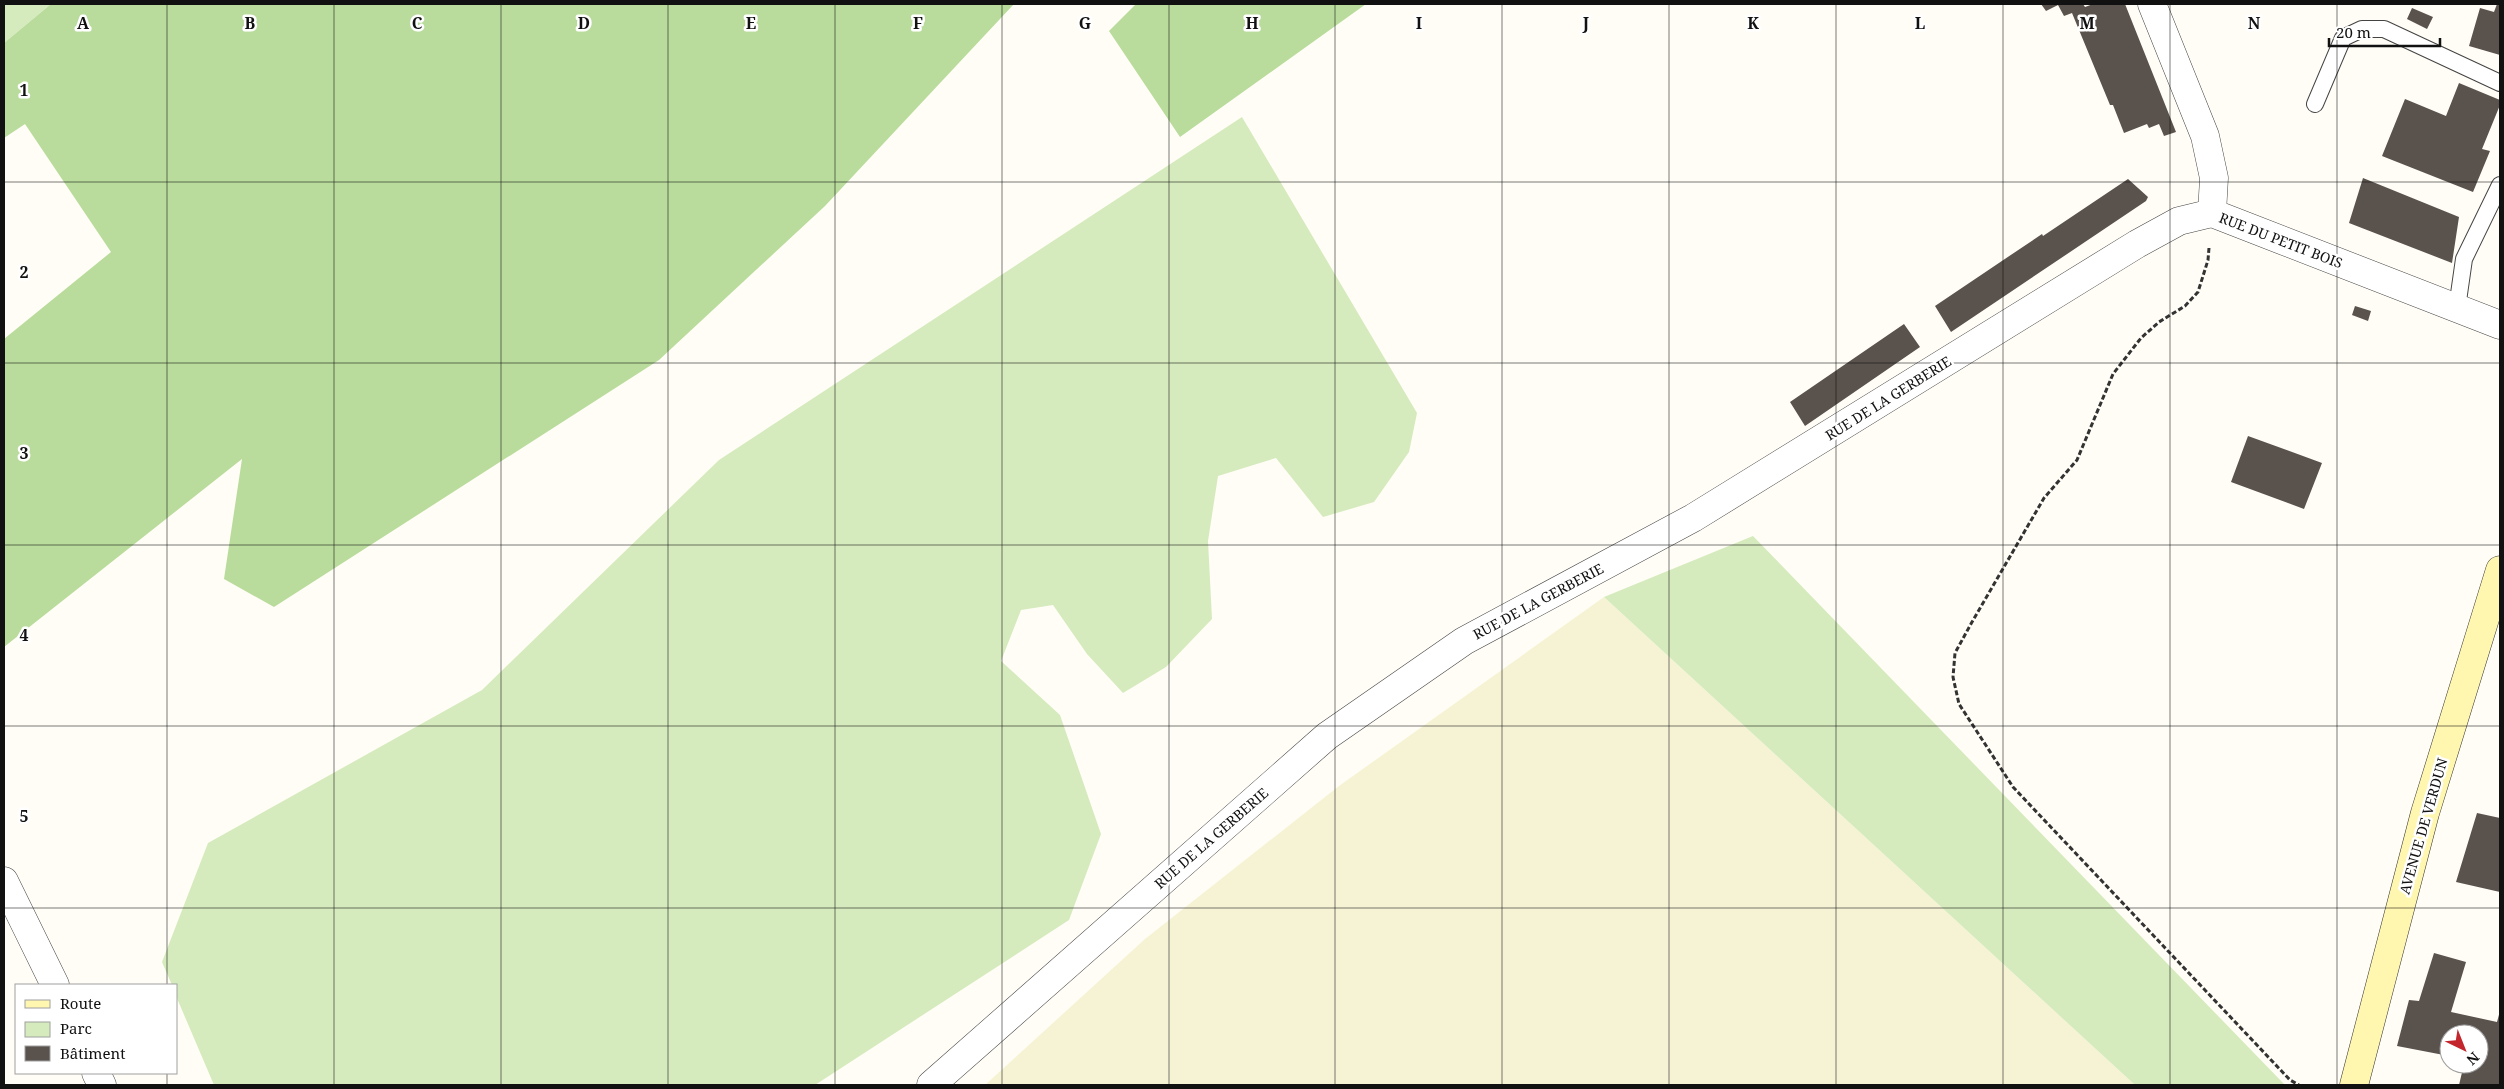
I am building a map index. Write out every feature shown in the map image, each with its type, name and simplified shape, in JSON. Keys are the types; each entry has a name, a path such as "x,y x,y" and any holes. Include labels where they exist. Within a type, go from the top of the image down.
{"main road":[{"name":"AVENUE DE VERDUN","path":"2354,1085 2425,813 2500,570"}],"street":[{"name":"RUE DU PETIT BOIS","path":"2152,4 2205,136 2214,178 2212,213 2500,325"},
{"name":"RUE DE LA GERBERIE","path":"931,1085 1327,736 1456,646 1693,518 2137,244 2179,221 2212,213"},
{"path":"4,881 55,984"}],"lane":[{"path":"2315,104 2343,38 2362,29 2384,29 2500,83"},
{"path":"2457,308 2464,259 2500,184"}],"path":[{"path":"2212,213 2208,260 2198,292 2185,306 2159,322 2141,338 2114,374 2077,460 2044,498 1955,653 1953,677 1959,704 2013,786 2283,1072 2299,1085"}],"shaded area":[{"path":"1604,597 2135,1085 985,1085 1145,939 1339,786"}],"green space":[{"path":"4,4 51,4 4,43"},
{"path":"51,4 1014,4 825,206 659,360 274,607 224,579 242,459 4,647 4,339 111,252 25,124 4,138 4,43"},
{"path":"1136,4 1366,4 1180,137 1109,31"},
{"path":"1242,117 1417,413 1409,452 1374,502 1323,517 1276,458 1218,476 1208,541 1212,619 1166,667 1123,693 1087,654 1053,605 1021,610 1001,661 1060,715 1101,834 1069,920 815,1085 214,1085 178,1001 178,984 172,984 162,962 208,843 482,690 719,460"},
{"path":"1753,536 2285,1085 2135,1085 1604,597"}],"building":[{"path":"2041,4 2083,4 2085,7 2093,4 2125,4 2176,132 2164,136 2159,124 2149,128 2147,124 2124,133 2113,105 2110,105 2072,13 2064,16 2058,5 2046,11"},
{"path":"2497,4 2500,4 2500,55 2469,46 2480,8 2494,12"},
{"path":"2412,8 2433,17 2427,29 2407,19"},
{"path":"2459,83 2500,100 2500,105 2482,149 2490,151 2473,192 2382,156 2405,99 2446,116"},
{"path":"2363,178 2459,217 2452,263 2349,223"},
{"path":"2128,179 2148,197 2146,201 1951,332 1935,306"},
{"path":"2355,306 2371,311 2368,321 2352,315"},
{"path":"1904,324 1920,347 1805,426 1790,402"},
{"path":"2248,436 2322,463 2304,509 2231,482"},
{"path":"2477,813 2500,818 2500,892 2456,882"},
{"path":"2434,953 2466,962 2451,1012 2497,1022 2500,1011 2500,1085 2459,1085 2462,1074 2489,1074 2489,1024 2439,1024 2439,1054 2397,1046 2409,1000 2419,1001"}]}
